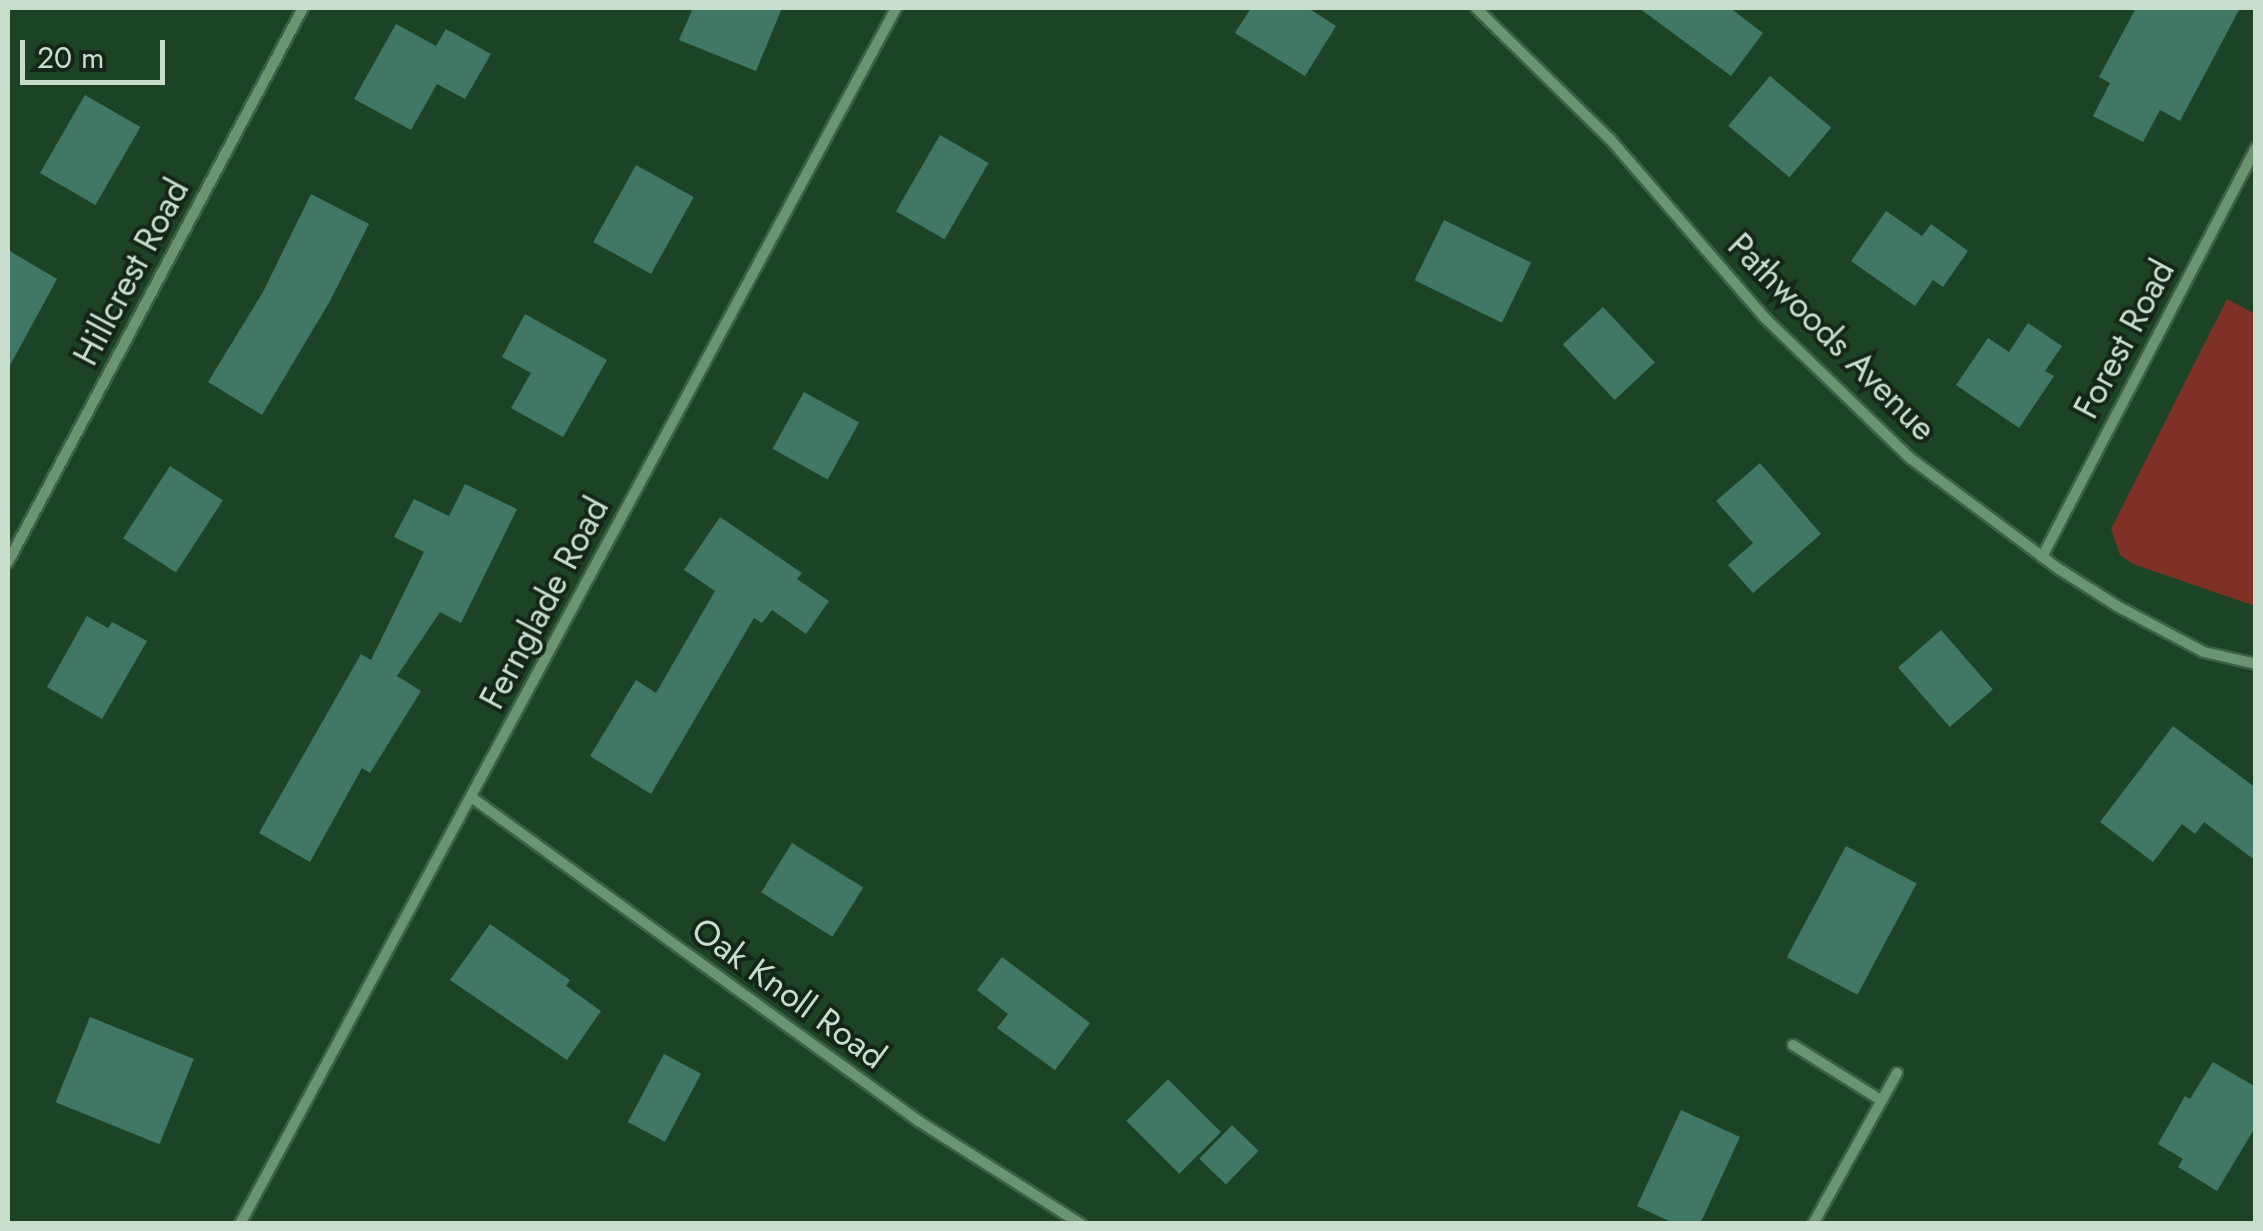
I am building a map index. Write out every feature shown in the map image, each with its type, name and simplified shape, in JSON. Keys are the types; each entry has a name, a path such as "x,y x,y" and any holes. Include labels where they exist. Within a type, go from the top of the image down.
{"street":[{"name":"Hillcrest Road","path":"8,562 303,8"},
{"name":"Fernglade Road","path":"240,1224 896,8"},
{"name":"Pathwoods Avenue","path":"1476,8 1610,139 1765,318 1910,458 2117,606 2204,652 2256,664"},
{"name":"Forest Road","path":"2042,556 2256,148"},
{"name":"Oak Knoll Road","path":"471,797 920,1122 1081,1224"},
{"path":"1794,1046 1879,1098"},
{"path":"1813,1224 1896,1073"}],"shaded area":[{"path":"2227,299 2255,314 2255,606 2133,564 2120,555 2111,529"}],"building":[{"path":"693,8 782,8 756,71 679,40"},
{"path":"1251,8 1308,8 1336,26 1305,76 1235,33"},
{"path":"1639,8 1730,8 1763,33 1731,76"},
{"path":"2136,8 2240,8 2180,121 2160,110 2143,142 2093,116 2110,83 2099,77"},
{"path":"396,24 436,46 446,29 491,54 465,99 437,84 411,130 354,99"},
{"path":"1770,76 1831,127 1790,177 1728,126"},
{"path":"85,95 140,127 95,205 40,173"},
{"path":"940,135 988,163 944,239 896,211"},
{"path":"636,165 694,197 651,274 593,242"},
{"path":"311,194 369,224 330,301 262,415 208,382 263,292"},
{"path":"1886,211 1922,236 1931,224 1968,251 1943,287 1933,280 1915,306 1851,261"},
{"path":"1444,220 1531,263 1502,323 1415,280"},
{"path":"8,250 57,279 8,369"},
{"path":"1603,307 1655,363 1615,400 1563,345"},
{"path":"525,314 607,360 563,437 511,408 531,373 502,357"},
{"path":"2028,323 2062,346 2045,371 2054,376 2019,428 1956,385 1988,338 2009,352"},
{"path":"804,392 859,423 828,479 772,449"},
{"path":"1760,463 1821,534 1753,593 1728,565 1753,543 1716,501"},
{"path":"170,466 223,500 176,572 123,538"},
{"path":"465,484 517,509 461,623 440,612 397,676 421,691 370,773 362,768 310,862 259,833 361,654 371,660 424,552 394,537 414,499 449,516"},
{"path":"720,517 802,573 797,579 829,601 806,634 772,610 762,623 754,618 651,794 590,756 636,680 656,693 715,591 684,570"},
{"path":"87,616 108,628 112,622 147,641 102,719 47,687"},
{"path":"1941,630 1993,690 1950,727 1898,667"},
{"path":"2173,726 2256,788 2256,861 2204,822 2195,834 2182,824 2153,862 2100,822"},
{"path":"792,843 863,888 833,937 761,892"},
{"path":"1846,846 1917,884 1857,995 1787,957"},
{"path":"490,924 570,980 566,986 601,1011 567,1060 450,980"},
{"path":"1002,957 1090,1023 1055,1070 997,1028 1008,1014 977,990"},
{"path":"90,1017 194,1059 159,1144 56,1102"},
{"path":"664,1054 701,1074 665,1142 628,1122"},
{"path":"2213,1062 2256,1087 2256,1126 2217,1191 2178,1167 2183,1159 2158,1144 2185,1096 2190,1099"},
{"path":"1168,1079 1221,1132 1179,1174 1126,1121"},
{"path":"1681,1110 1740,1137 1700,1224 1675,1224 1637,1206"},
{"path":"1232,1125 1259,1151 1226,1185 1199,1159"}]}
